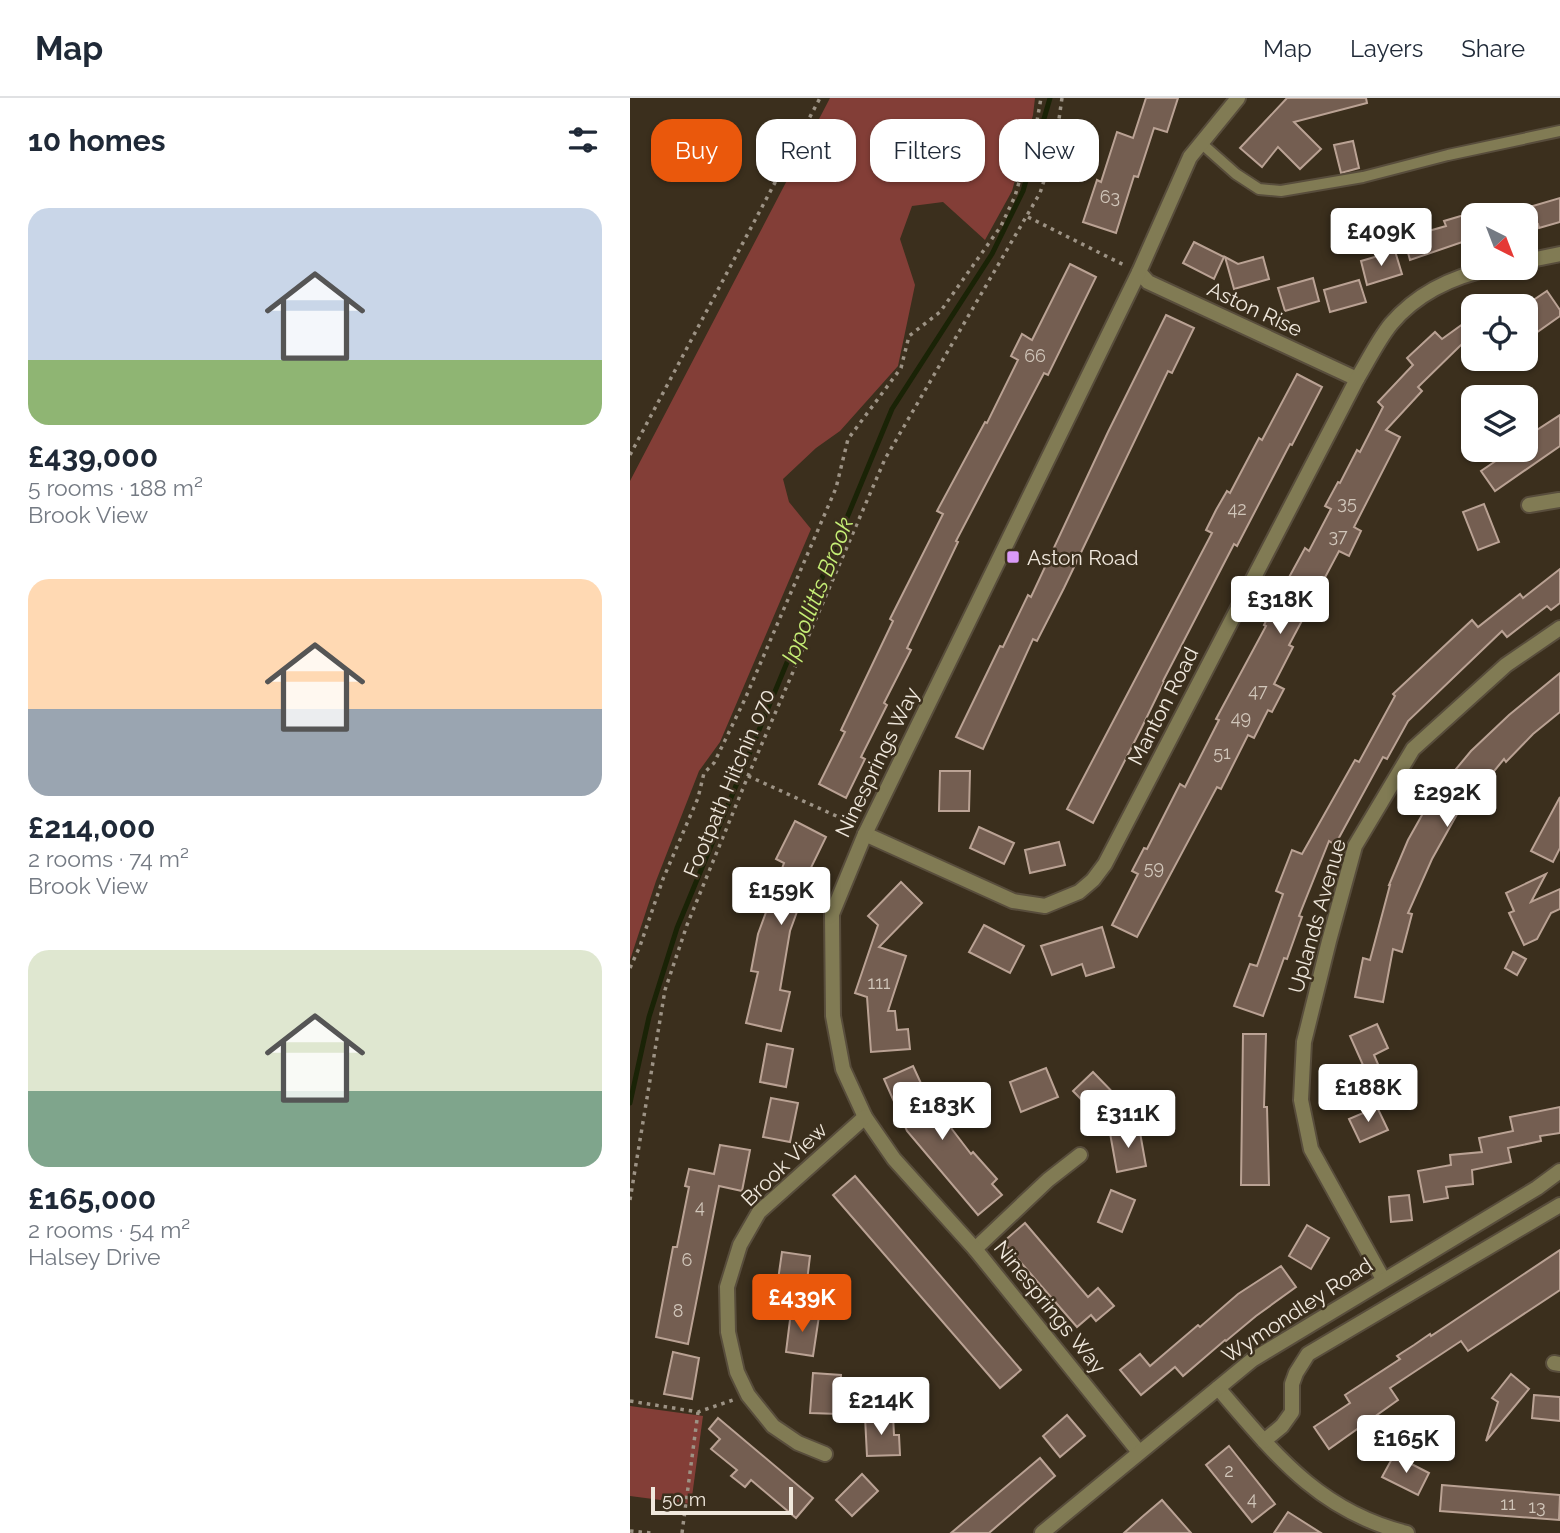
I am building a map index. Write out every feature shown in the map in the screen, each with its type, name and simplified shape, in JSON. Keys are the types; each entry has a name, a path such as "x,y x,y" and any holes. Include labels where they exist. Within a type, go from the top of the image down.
{"street":[{"name":"Ninesprings Way","path":"1139,1452 975,1249 894,1158 865,1116 843,1069 833,1016 832,914 866,832 1139,272 1190,157 1238,98"},
{"path":"1538,259 1560,254"},
{"name":"Aston Rise","path":"1139,272 1148,282 1357,379"},
{"name":"Manton Road","path":"866,832 1013,901 1045,906 1079,892 1093,880 1105,864 1357,379 1391,324 1429,289 1461,276"},
{"path":"1530,505 1560,500"},
{"name":"Uplands Avenue","path":"1383,1279 1311,1149 1301,1100 1304,1042 1332,929 1355,846 1413,749 1506,666 1560,628"},
{"name":"Brook View","path":"825,1454 798,1443 773,1426 748,1395 737,1373 728,1332 727,1287 740,1245 759,1212 865,1116"},
{"path":"975,1249 1048,1180 1080,1155"},
{"name":"Wymondley Road","path":"1042,1533 1252,1360 1537,1188 1560,1171"},
{"name":"Wymondley Road","path":"1264,1441 1282,1426 1292,1412 1296,1373 1308,1354 1560,1205"},
{"path":"1218,1388 1289,1468 1331,1500 1358,1516 1407,1533"}],"lane":[{"path":"1201,143 1236,174 1258,188 1281,191 1363,177 1560,131"}],"path":[{"path":"630,455 820,98"},
{"path":"630,968 663,879 698,798 705,773 714,763 745,699 836,488 848,439 901,368 909,336 940,312 1001,226 1015,196 1041,98"},
{"name":"Footpath Hitchin 070","path":"630,1200 665,990 687,925 748,775 885,459 1040,193 1055,146 1062,98"},
{"path":"1028,217 1139,272"},
{"path":"748,775 866,832"},
{"path":"630,1401 698,1412 748,1395"},
{"path":"682,1533 698,1412"},
{"path":"630,1531 651,1533"}],"shaded area":[{"path":"830,98 1035,98 1032,119 999,119 999,182 1014,182 985,240 943,202 912,206 900,239 915,285 898,366 840,431 816,448 783,479 789,502 811,529 720,742 699,771 656,881 630,960 630,481 786,182 856,182 856,119 819,119"},
{"path":"630,1406 703,1416 691,1504 630,1496"}],"building":[{"path":"1146,98 1178,98 1167,132 1154,128 1138,177 1134,176 1116,233 1083,222 1096,182 1101,182 1117,132 1133,138"},
{"path":"1287,98 1366,98 1367,103 1294,122 1321,149 1300,169 1278,147 1262,167 1240,148"},
{"path":"1353,141 1359,168 1341,173 1334,145"},
{"path":"1560,198 1560,222 1539,228 1538,204"},
{"path":"1461,216 1461,242 1410,260 1404,238 1446,226 1444,221"},
{"path":"1194,242 1224,257 1214,279 1183,263"},
{"path":"1395,251 1402,274 1367,285 1361,261"},
{"path":"1225,257 1238,264 1263,257 1269,279 1234,289"},
{"path":"1070,264 1096,277 1048,375 1044,373 956,541 958,542 907,648 911,650 884,703 887,705 861,757 865,759 846,798 819,784 845,732 841,730 893,621 890,619 943,514 937,511 985,422 987,423 1018,360 1011,356 1022,334 1032,340"},
{"path":"1313,278 1319,301 1285,311 1278,288"},
{"path":"1359,280 1366,302 1330,312 1324,290"},
{"path":"1547,291 1560,310 1560,316 1538,332 1538,297"},
{"path":"1166,315 1194,328 1172,373 1168,371 1037,641 1033,639 983,749 956,737 1000,646 1003,647 1028,595 1031,597"},
{"path":"1461,325 1461,345 1418,387 1422,391 1386,430 1400,437 1354,527 1361,531 1349,556 1339,551 1289,645 1293,647 1274,684 1284,689 1272,712 1268,710 1254,738 1248,735 1221,789 1217,787 1137,937 1112,925 1138,874 1132,871 1144,848 1147,849 1180,784 1185,787 1275,603 1305,548 1309,551 1331,509 1325,506 1357,450 1360,452 1383,407 1378,402 1413,365 1407,358 1435,332 1442,339"},
{"path":"1297,374 1322,387 1237,546 1234,544 1093,823 1067,809 1212,533 1206,530 1216,510 1227,491 1230,493 1259,438 1262,440"},
{"path":"1560,415 1560,446 1538,461 1538,429"},
{"path":"1494,462 1537,462 1495,491 1481,471"},
{"path":"1484,504 1499,542 1478,550 1463,512"},
{"path":"1560,569 1560,603 1551,610 1547,606 1507,637 1502,631 1408,721 1387,759 1383,757 1335,845 1329,841 1299,916 1302,917 1287,959 1284,958 1263,1016 1234,1006 1250,964 1257,966 1283,894 1276,891 1292,850 1302,854 1355,760 1359,762 1395,696 1393,694 1472,620 1478,627 1520,594 1523,598"},
{"path":"1560,673 1560,712 1533,734 1506,762 1504,759 1468,803 1465,800 1432,859 1408,913 1412,914 1402,952 1393,949 1383,1002 1355,997 1363,958 1370,960 1389,885 1408,840 1431,799 1471,751"},
{"path":"940,771 970,771 969,811 939,811"},
{"path":"1560,797 1560,848 1553,862 1531,851"},
{"path":"795,821 826,837 802,886 806,887 790,931 780,990 790,992 781,1031 746,1023 758,972 751,971 758,934 784,863 776,859"},
{"path":"979,827 1014,843 1004,864 970,848"},
{"path":"1059,842 1065,865 1030,873 1025,850"},
{"path":"1546,874 1531,902 1560,889 1560,909 1551,913 1537,939 1524,945 1509,913 1514,911 1506,893"},
{"path":"901,882 922,903 879,947 906,956 888,1011 895,1011 897,1030 908,1029 910,1049 871,1052 867,997 855,993 878,925 868,916"},
{"path":"984,925 1024,946 1010,973 969,952"},
{"path":"1102,927 1114,967 1086,976 1082,964 1052,975 1041,946"},
{"path":"1513,952 1526,959 1517,975 1505,968"},
{"path":"1377,1024 1388,1048 1374,1055 1387,1085 1358,1098 1346,1073 1363,1065 1350,1036"},
{"path":"1243,1034 1266,1034 1264,1107 1267,1107 1269,1185 1241,1185"},
{"path":"767,1044 793,1049 786,1087 760,1082"},
{"path":"913,1066 935,1114 938,1111 971,1154 973,1152 997,1179 992,1184 1002,1195 978,1215 907,1131 884,1079"},
{"path":"1046,1068 1058,1097 1021,1112 1010,1082"},
{"path":"1093,1072 1124,1104 1104,1123 1073,1091"},
{"path":"771,1098 798,1103 790,1142 763,1137"},
{"path":"1377,1107 1388,1130 1360,1142 1349,1119"},
{"path":"1560,1107 1560,1133 1540,1136 1541,1141 1508,1148 1511,1162 1472,1170 1473,1184 1446,1187 1448,1198 1424,1202 1418,1171 1451,1165 1450,1155 1482,1152 1479,1138 1513,1131 1510,1117"},
{"path":"1139,1127 1146,1166 1117,1172 1110,1133"},
{"path":"720,1145 750,1150 742,1191 719,1186 688,1344 656,1337 673,1247 677,1247 689,1187 685,1186 689,1169 714,1174"},
{"path":"855,1176 1021,1370 1000,1388 833,1195"},
{"path":"1111,1190 1135,1200 1122,1232 1098,1222"},
{"path":"1409,1195 1412,1220 1391,1222 1389,1197"},
{"path":"1025,1223 1088,1297 1098,1288 1114,1306 1096,1321 1091,1315 1077,1327 1003,1242"},
{"path":"1307,1225 1329,1238 1311,1269 1289,1256"},
{"path":"1560,1250 1560,1290 1468,1351 1461,1341 1390,1388 1398,1400 1329,1449 1314,1427 1350,1403 1345,1395 1400,1359 1397,1356"},
{"path":"782,1252 810,1256 805,1298 776,1294"},
{"path":"1281,1266 1296,1287 1225,1340 1183,1376 1175,1367 1141,1395 1120,1370 1140,1354 1150,1366 1238,1294"},
{"path":"791,1312 819,1316 813,1356 786,1352"},
{"path":"673,1352 699,1358 692,1399 664,1394"},
{"path":"813,1373 841,1375 839,1414 810,1413"},
{"path":"1511,1374 1529,1389 1486,1441 1498,1402 1492,1398"},
{"path":"1534,1395 1560,1397 1560,1421 1532,1418"},
{"path":"893,1415 894,1435 899,1435 900,1455 867,1456 865,1417"},
{"path":"1067,1415 1085,1436 1060,1457 1043,1436"},
{"path":"718,1418 813,1498 796,1518 751,1480 745,1487 731,1476 737,1470 711,1449 720,1439 709,1429"},
{"path":"1229,1446 1275,1504 1252,1522 1206,1465"},
{"path":"1394,1455 1429,1473 1418,1495 1382,1477"},
{"path":"1040,1458 1055,1476 989,1533 951,1533"},
{"path":"862,1474 878,1491 852,1516 836,1500"},
{"path":"1442,1485 1560,1495 1559,1520 1440,1511"},
{"path":"1162,1500 1191,1533 1124,1533 1142,1517"},
{"path":"1288,1512 1321,1533 1274,1533"}],"waterway":[{"name":"Ippollitts Brook","path":"630,1103 649,1017 677,928 892,409 992,254 1023,191 1050,98"}],"place":[{"name":"Aston Road","path":"1013,557"}]}
